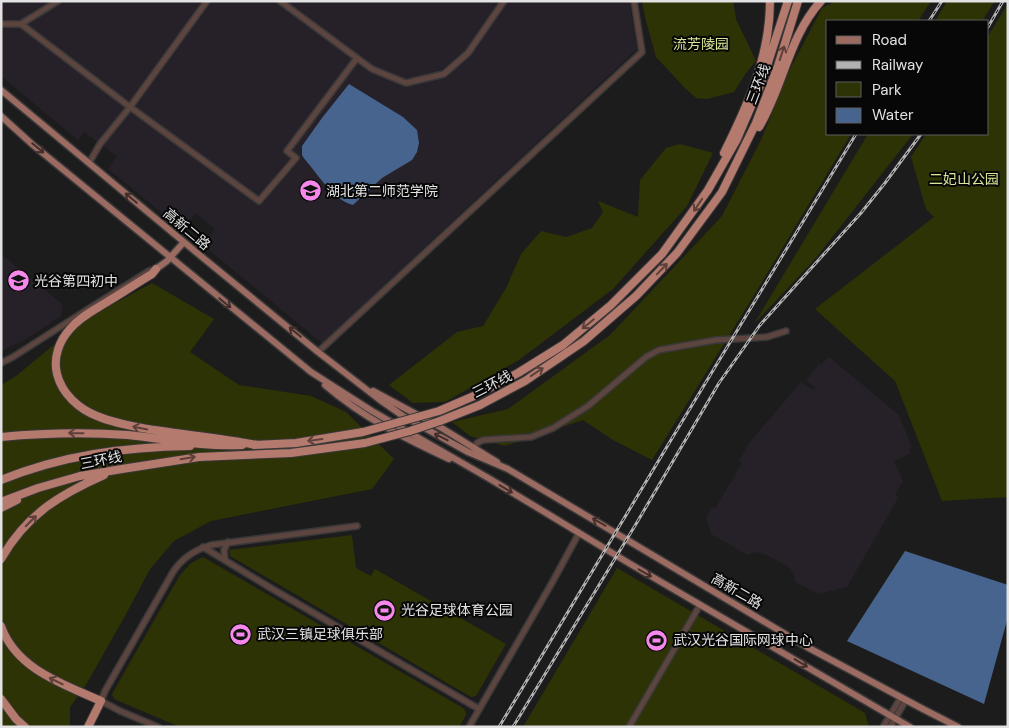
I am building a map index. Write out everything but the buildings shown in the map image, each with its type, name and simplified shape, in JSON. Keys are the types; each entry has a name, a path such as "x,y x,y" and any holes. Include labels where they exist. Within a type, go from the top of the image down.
{"highway":[{"path":"708,190 757,79 768,33 770,1"},
{"name":"三环线","path":"1,437 59,433 126,435 224,446 296,443 363,432 438,411 474,396 518,373 563,344 611,305 662,254 708,190 737,138 754,101 788,1"},
{"name":"三环线","path":"1,502 58,482 122,468 199,457 291,453 366,443 432,424 480,405 525,381 584,341 636,296 678,253 722,192 756,123 778,66 798,1"},
{"path":"737,160 760,124 802,28 822,1"},
{"path":"156,269 152,274 82,318 64,336 57,353 56,362 56,372 63,389 81,407 107,420 139,428 233,440 257,445"},
{"path":"1,480 31,468 107,452 155,447 224,446"},
{"path":"1,560 26,525 38,513 83,484 122,468"},
{"path":"1,508 58,482"},
{"path":"1,567 6,551"},
{"path":"1,626 12,646 32,667 55,681 101,701 90,723"},
{"path":"1,699 16,719 25,727"}],"main road":[{"name":"高新二路","path":"1,90 318,352 380,400 423,428 468,452 508,469"},
{"path":"1,116 170,258 311,372 372,411 490,479 579,534 910,727"},
{"path":"156,269 170,258 184,242"},
{"name":"高新二路","path":"360,384 440,427 807,647 958,727"}],"street":[{"path":"1,24 21,24 58,1"},
{"path":"89,163 100,144 130,107 207,1"},
{"path":"281,1 372,69 406,83 444,74 468,53 504,1"},
{"path":"318,352 642,52 634,1"},
{"path":"21,24 130,107 259,201 296,158 287,151 357,58"},
{"path":"1,363 13,358 149,271 156,269"},
{"path":"474,448 483,440 531,437 553,428 588,406 646,357 659,350 716,340 767,337 786,331"},
{"path":"158,727 101,701 104,692 173,572 182,560 203,547 228,542 357,526"},
{"path":"469,727 579,534"},
{"path":"225,560 223,557 224,550 228,542"},
{"path":"203,547 479,710"},
{"path":"628,727 700,605"},
{"path":"890,727 903,699"},
{"path":"883,727 893,717"}],"shaded area":[{"name":"湖北第二师范学院","path":"1,1 629,1 637,49 323,344 203,245 215,229 196,213 183,230 108,169 117,156 84,132 78,140 1,76"},
{"name":"光谷第四初中","path":"1,254 63,305 61,316 23,341 1,351"},
{"path":"829,357 899,415 912,448 909,450 911,453 894,461 903,481 895,494 898,498 847,587 818,594 796,582 789,567 767,555 754,552 748,555 711,534 706,517 712,507 715,509 742,463 739,461 749,443 801,382 813,390 815,388 806,380 819,364 821,365"}],"green space":[{"name":"流芳陵园","path":"642,1 733,1 736,19 756,61 734,92 707,99 696,98 684,87 656,57"},
{"path":"836,1 931,1 919,20 826,20 826,135 850,135 652,460 613,440 583,420 505,446 470,436 452,422 508,409 610,335 722,216 761,140 789,71 822,8"},
{"path":"947,1 995,1 983,20 936,20"},
{"name":"二妃山公园","path":"1008,4 1008,497 942,501 895,381 815,309 934,217 926,209 911,157 925,135 989,135 989,34"},
{"path":"867,135 912,135 815,259 754,324"},
{"path":"680,144 713,153 687,206 613,289 519,360 445,402 413,403 389,385 457,332 483,326 506,288 521,254 541,231 566,237 592,228 603,212 598,201 638,217 640,180 666,148"},
{"path":"152,283 214,319 190,352 239,385 311,396 346,412 394,459 372,489 211,521 174,541 150,569 87,683 70,707 70,727 1,727 1,385 16,376 84,320"},
{"name":"光谷足球体育公园","path":"352,535 356,568 371,576 375,569 506,644 476,696 471,697 230,556 229,550"},
{"name":"武汉三镇足球俱乐部","path":"203,557 463,708 466,715 459,727 180,727 114,699 112,694 180,575 191,563"},
{"name":"武汉光谷国际网球中心","path":"617,568 865,713 869,727 523,727"}],"water":[{"path":"349,84 403,117 417,130 419,143 417,152 412,160 382,178 353,205 347,203 330,190 302,155 302,146"},
{"path":"905,551 1008,585 1008,617 984,704 847,641"}],"railway":[{"path":"930,20 942,1"},
{"path":"989,25 1003,1"},
{"path":"499,727 855,135"},
{"path":"513,727 719,383 760,325 861,213 920,135"}],"place":[{"name":"湖北第二师范学院","path":"310,191"},
{"name":"光谷第四初中","path":"18,281"},
{"name":"光谷足球体育公园","path":"385,610"},
{"name":"武汉三镇足球俱乐部","path":"241,634"},
{"name":"武汉光谷国际网球中心","path":"657,640"}]}
